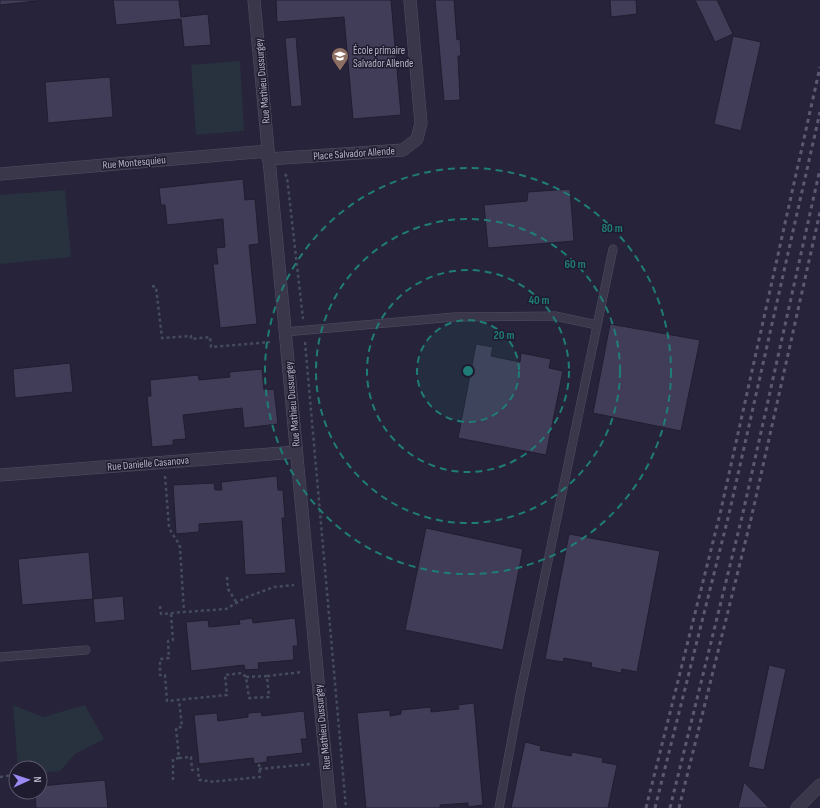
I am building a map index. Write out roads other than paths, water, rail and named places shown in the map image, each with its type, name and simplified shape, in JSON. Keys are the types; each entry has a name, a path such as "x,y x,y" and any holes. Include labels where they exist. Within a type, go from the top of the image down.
{"street":[{"name":"Rue Mathieu Dussurgey","path":"254,0 330,808"},
{"name":"Place Salvador Allende","path":"268,155 403,150 417,139 421,123 410,0"},
{"name":"Rue Montesquieu","path":"0,174 268,155"},
{"name":"Rue Danielle Casanova","path":"0,476 164,461 296,452"},
{"path":"797,808 820,785"}],"lane":[{"path":"499,808 520,695 613,249"},
{"path":"285,332 454,317 555,316 597,325"},
{"path":"0,657 86,650"}],"railway":[{"path":"646,808 720,514 820,67"},
{"path":"655,808 729,514 820,112"},
{"path":"670,808 742,517 820,169"},
{"path":"679,808 751,519 820,212"}],"place":[{"name":"École primaire Salvador Allende","path":"340,71"}]}
